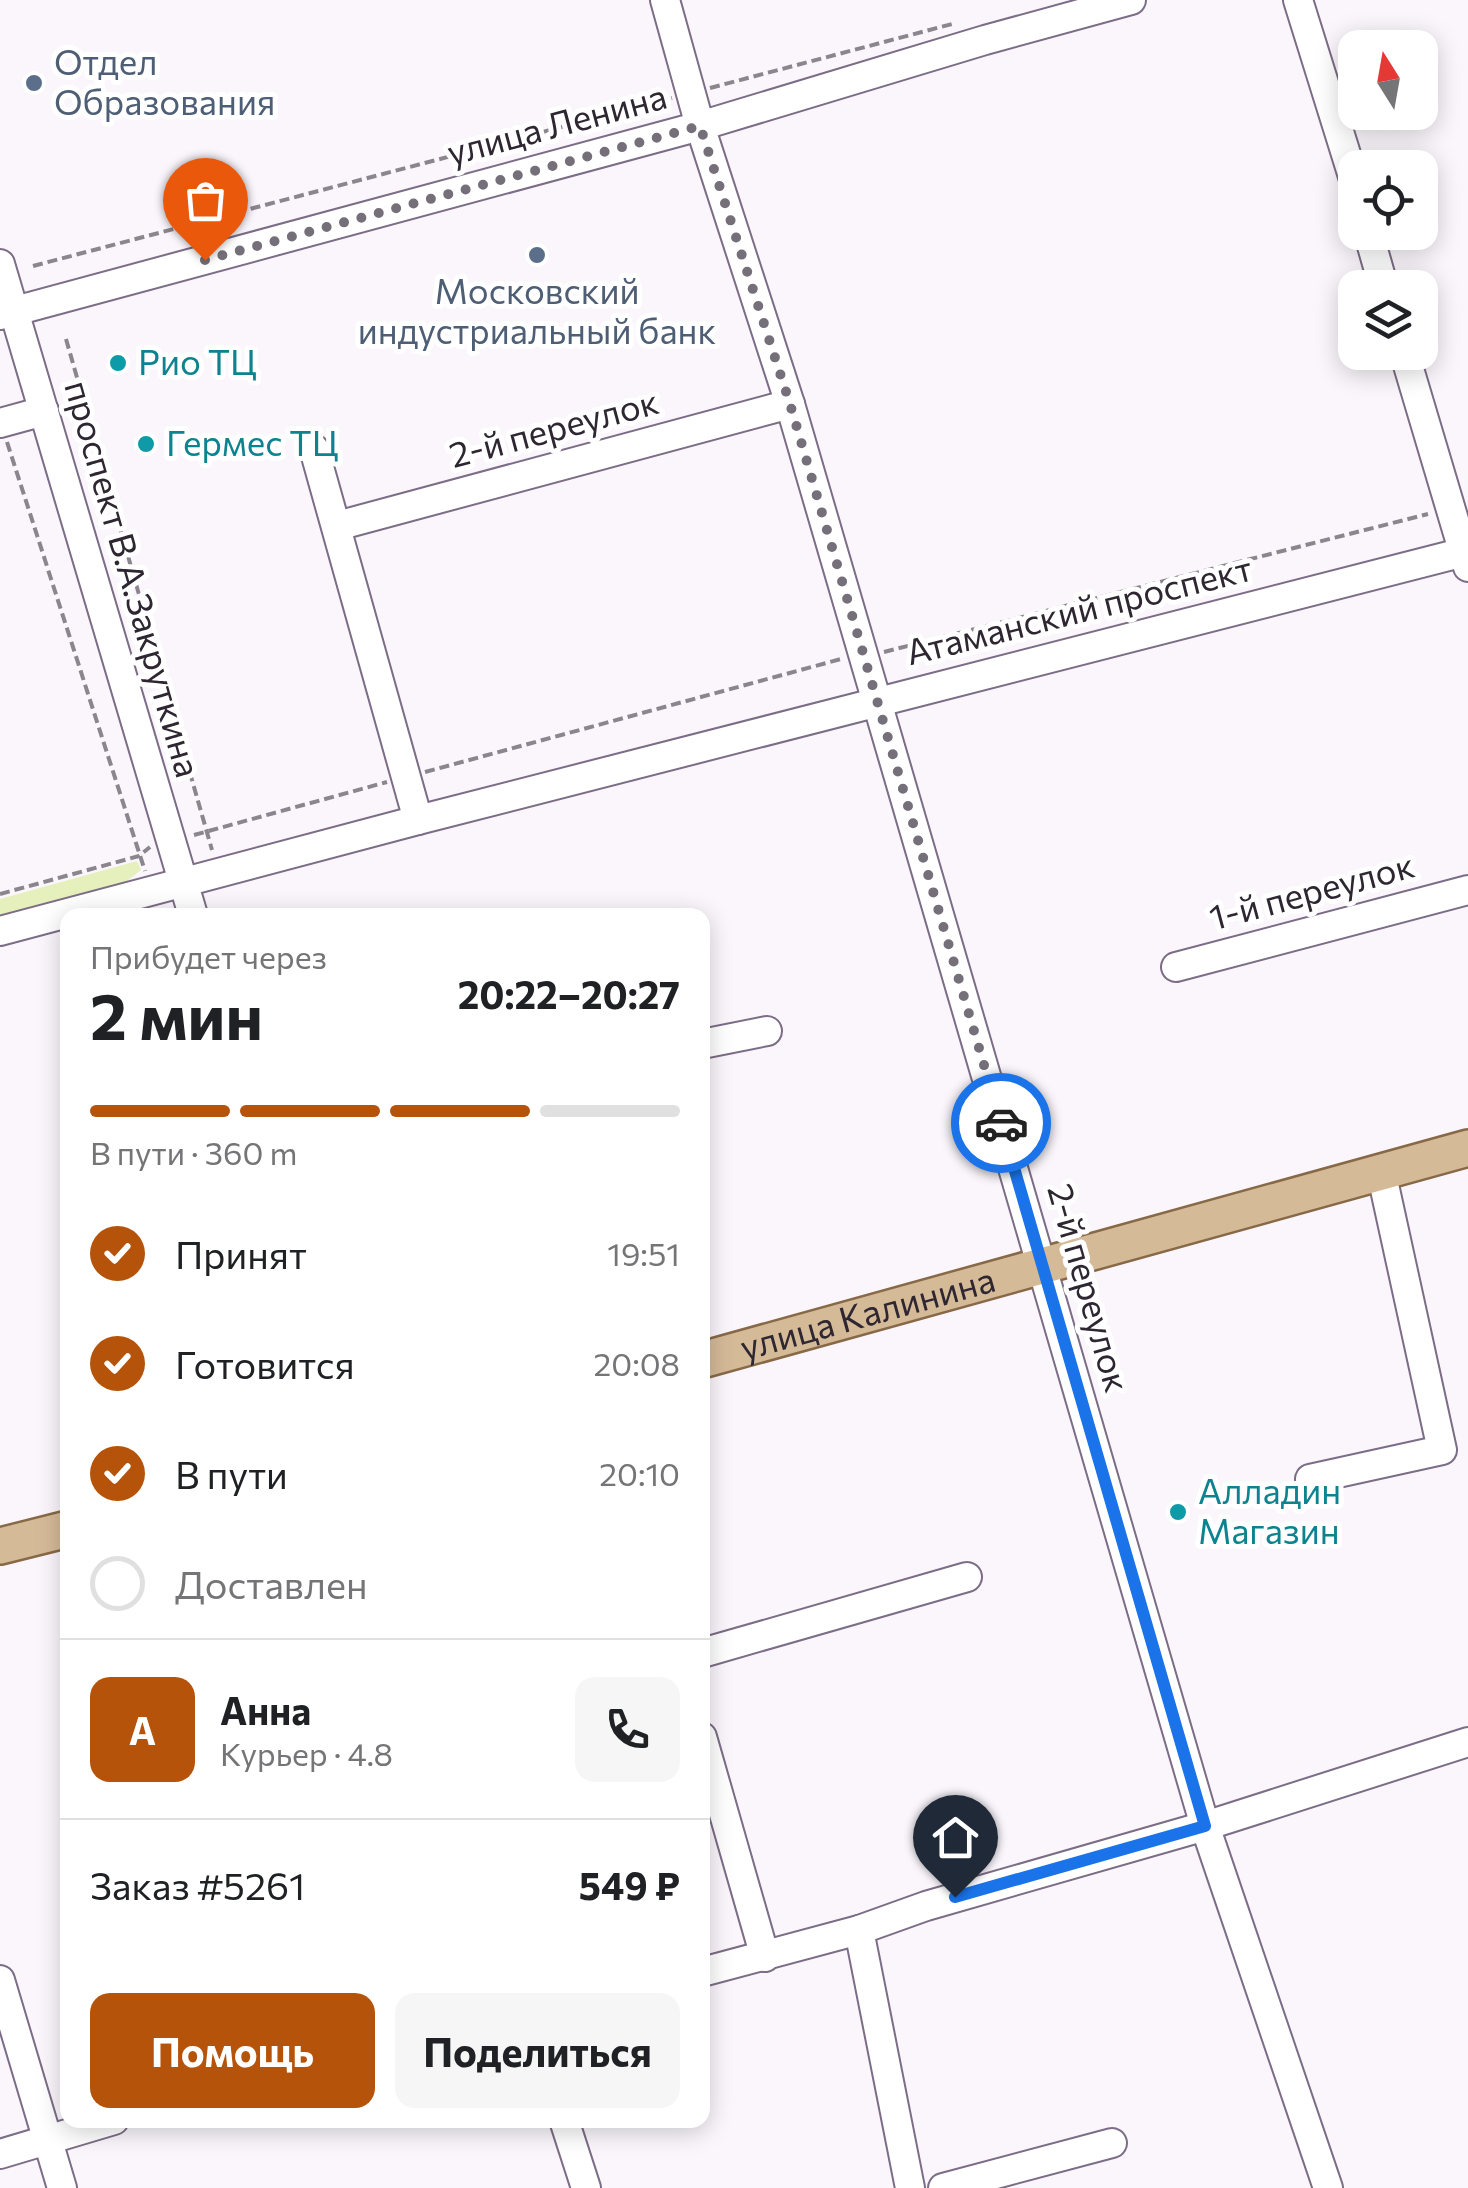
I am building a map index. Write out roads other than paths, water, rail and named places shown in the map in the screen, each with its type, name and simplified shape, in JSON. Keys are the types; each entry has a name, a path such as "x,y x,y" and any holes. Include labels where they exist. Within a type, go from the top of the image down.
{"main road":[{"name":"улица Калинина","path":"710,1358 1468,1148"},
{"path":"0,1546 60,1532"}],"street":[{"name":"2-й переулок","path":"665,0 700,126 790,404 1205,1826 1328,2188"},
{"name":"улица Ленина","path":"7,313 700,126 1131,0"},
{"path":"1298,0 1344,150"},
{"name":"проспект В.А.Закруткина","path":"0,264 7,313 44,411 190,908"},
{"path":"1409,370 1466,557"},
{"name":"2-й переулок","path":"337,526 790,404"},
{"path":"0,423 44,411"},
{"path":"314,449 418,820"},
{"name":"Атаманский проспект","path":"85,908 877,702 1466,557"},
{"name":"1-й переулок","path":"1176,966 1468,890"},
{"name":"Атаманский проспект","path":"0,931 60,915"},
{"path":"710,1042 768,1030"},
{"path":"1310,1478 1442,1450 1381,1171"},
{"path":"710,1651 968,1577"},
{"path":"710,1970 859,1930 926,1906 1205,1826 1468,1742"},
{"path":"710,1764 766,1957"},
{"path":"859,1930 910,2188"},
{"path":"0,1980 62,2188"},
{"path":"0,2154 84,2128"},
{"path":"567,2128 586,2188"},
{"path":"942,2188 1112,2143"}],"place":[{"name":"Отдел Образования","path":"34,83"},
{"name":"Московский индустриальный банк","path":"537,255"},
{"name":"Рио ТЦ","path":"118,363"},
{"name":"Гермес ТЦ","path":"146,444"},
{"name":"Алладин Магазин","path":"1178,1512"}]}
